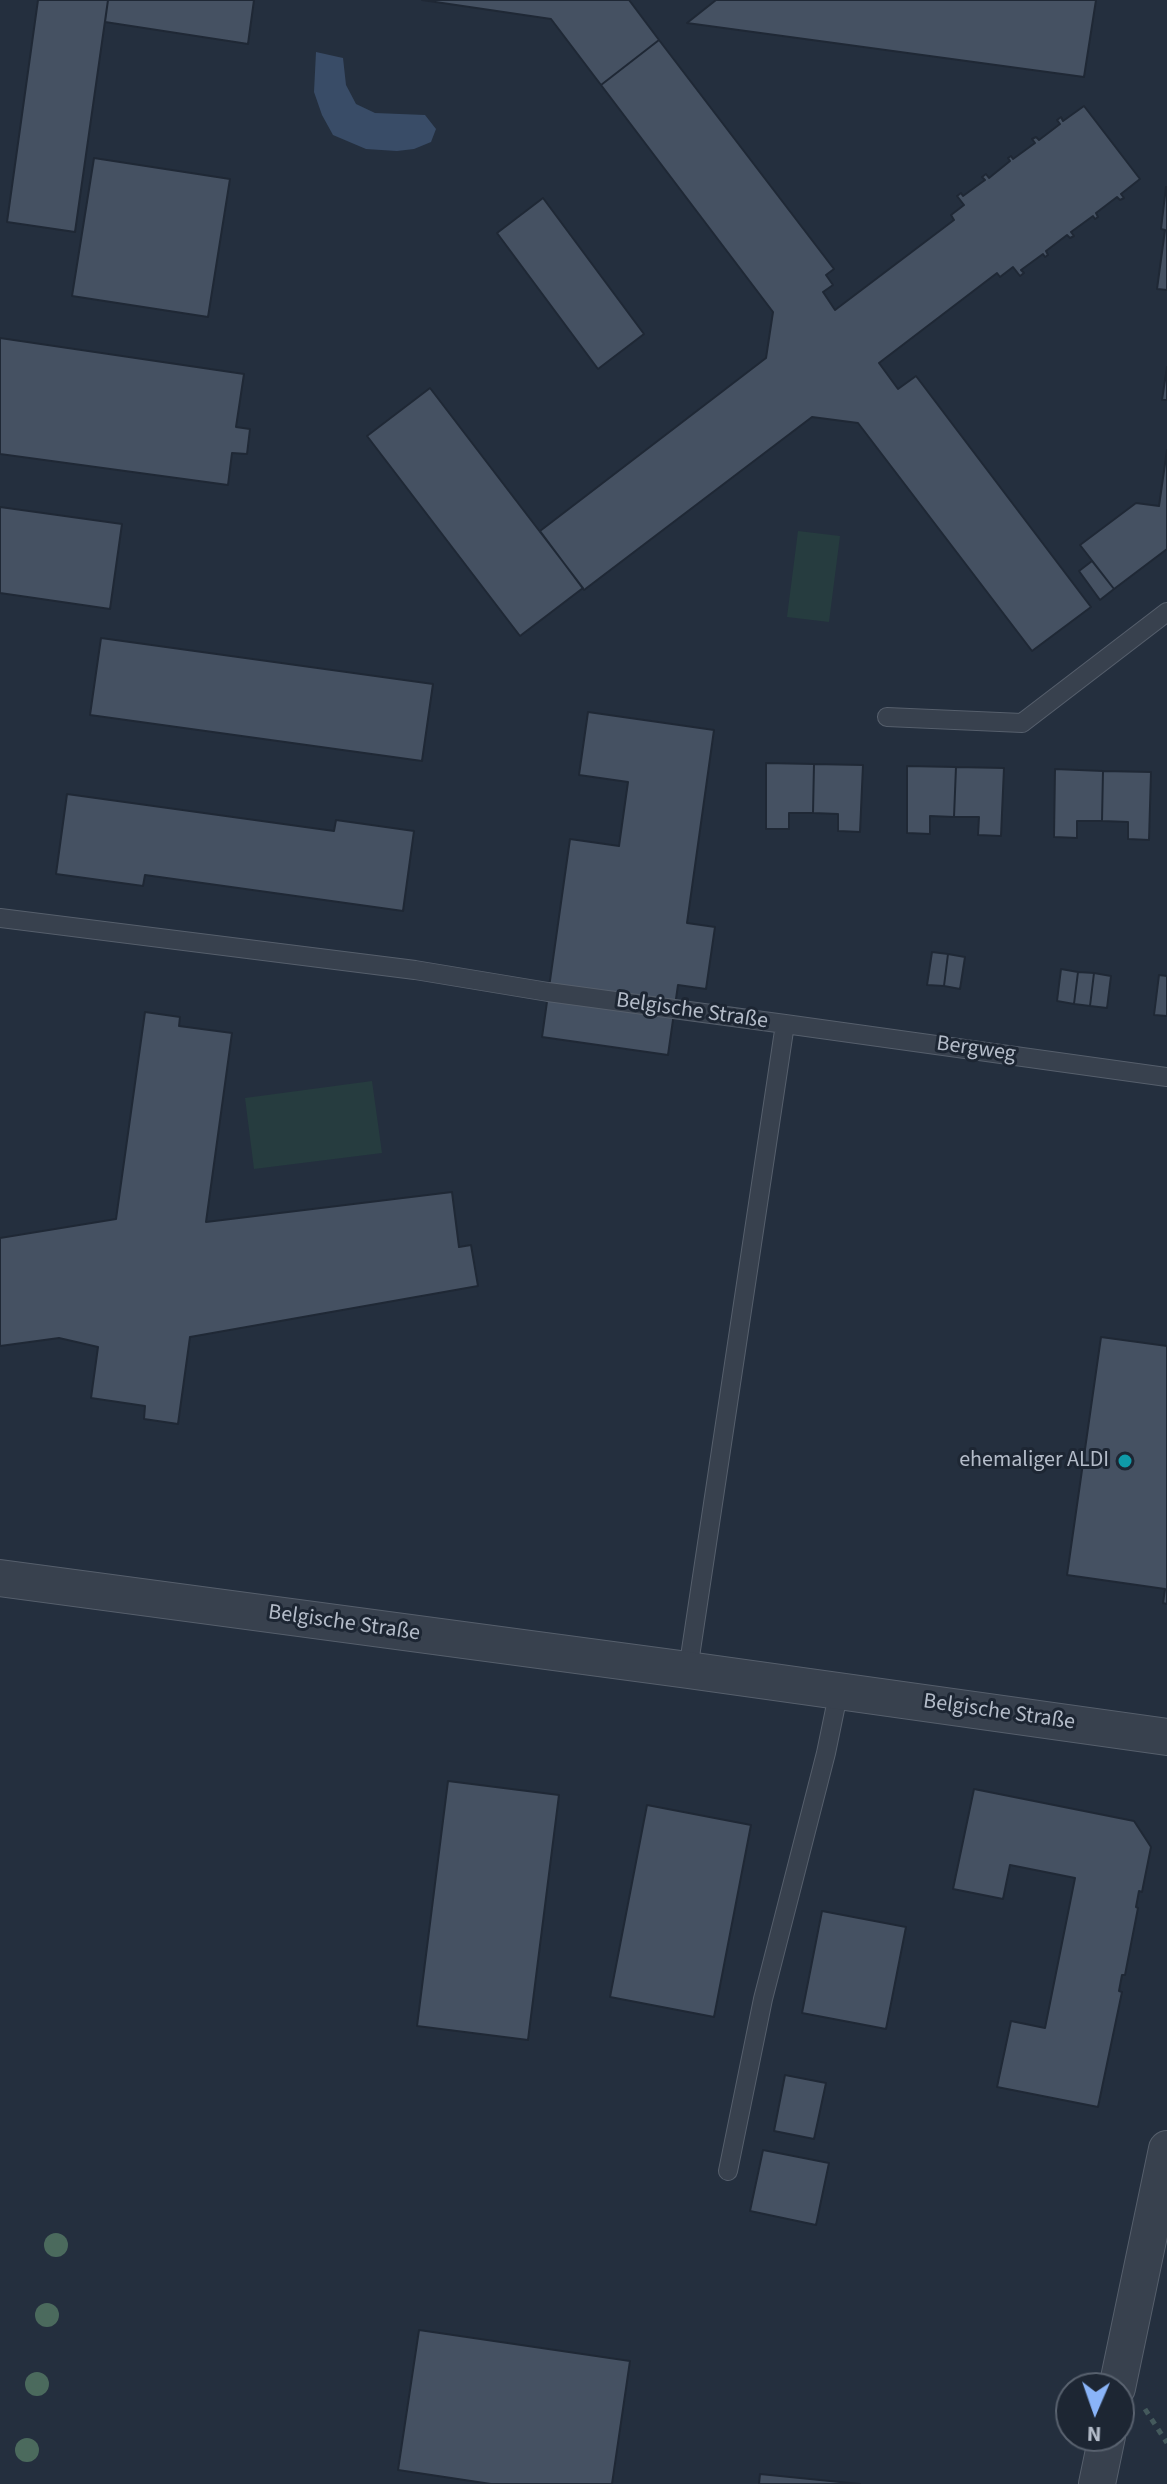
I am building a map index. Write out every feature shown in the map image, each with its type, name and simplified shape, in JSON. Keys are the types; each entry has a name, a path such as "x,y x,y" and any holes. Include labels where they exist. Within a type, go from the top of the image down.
{"street":[{"name":"Belgische Straße","path":"0,1578 1167,1737"},
{"path":"1122,2372 1154,2278 1167,2149"},
{"path":"1097,2484 1104,2452"}],"lane":[{"path":"887,717 1022,723 1167,612"},
{"name":"Belgische Straße","path":"0,918 415,970 548,992 785,1024 688,1670"},
{"name":"Bergweg","path":"785,1024 1167,1077"},
{"path":"728,2171 763,1999 826,1753 839,1690"}],"green space":[{"path":"798,531 840,536 829,622 787,617"},
{"path":"372,1081 382,1153 254,1169 245,1098"}],"water":[{"path":"316,52 343,58 346,85 356,104 375,113 425,115 436,129 431,142 414,149 397,151 366,149 333,135 314,92"}],"building":[{"path":"38,0 108,0 75,232 7,222"},
{"path":"108,0 254,0 248,44 105,22"},
{"path":"422,0 629,0 659,40 601,85 551,19"},
{"path":"716,0 1096,0 1084,77 687,23"},
{"path":"659,40 834,269 826,275 833,285 823,292 835,310 954,220 951,215 964,205 957,196 961,193 963,196 985,180 982,177 986,174 989,178 1010,161 1008,158 1011,156 1013,159 1035,143 1032,139 1036,137 1039,140 1060,124 1057,120 1061,117 1063,121 1084,106 1140,179 1121,194 1124,198 1120,200 1117,197 1096,213 1098,217 1095,219 1093,216 1071,232 1074,236 1070,238 1067,235 1046,251 1048,255 1045,257 1043,254 1021,270 1024,273 1020,276 1013,267 1000,277 997,273 879,363 898,389 916,376 1091,607 1032,651 858,423 812,417 584,590 540,531 766,358 773,312 601,85"},
{"path":"94,158 230,179 208,317 72,296"},
{"path":"1166,187 1167,290 1157,289 1165,230 1161,229"},
{"path":"543,198 644,334 598,369 497,233"},
{"path":"0,338 244,374 236,427 250,429 247,454 232,453 228,485 0,454"},
{"path":"1167,367 1167,400 1162,400"},
{"path":"430,388 583,588 520,636 367,436"},
{"path":"1167,450 1167,549 1114,589 1080,545 1136,503 1159,506"},
{"path":"0,507 122,524 110,609 0,593"},
{"path":"1092,561 1114,589 1100,600 1079,571"},
{"path":"101,638 433,684 422,761 90,715"},
{"path":"588,712 714,730 687,923 715,927 706,989 678,985 668,1055 542,1037 570,839 619,846 628,782 579,775"},
{"path":"766,763 814,764 813,813 789,813 789,829 766,829"},
{"path":"814,764 863,765 860,832 838,831 838,814 813,813"},
{"path":"907,766 956,767 954,817 930,816 930,834 907,833"},
{"path":"956,767 1004,768 1001,836 978,835 979,817 954,817"},
{"path":"1055,769 1103,771 1102,821 1077,821 1077,838 1054,837"},
{"path":"1103,771 1151,772 1149,840 1128,839 1128,822 1102,821"},
{"path":"67,794 334,831 336,820 414,831 403,911 145,875 143,886 56,874"},
{"path":"932,952 948,954 944,986 927,985"},
{"path":"948,954 965,957 960,989 944,986"},
{"path":"1061,969 1078,972 1074,1004 1057,1001"},
{"path":"1078,972 1094,973 1090,1006 1074,1004"},
{"path":"1094,973 1111,976 1107,1008 1090,1006"},
{"path":"1159,975 1167,976 1167,1016 1154,1015"},
{"path":"145,1012 180,1017 179,1026 232,1033 206,1222 452,1192 459,1247 471,1245 478,1286 190,1337 178,1424 144,1419 145,1406 91,1398 98,1347 59,1338 0,1346 0,1238 116,1219"},
{"name":"ehemaliger ALDI","path":"1101,1337 1167,1346 1167,1604 1163,1603 1165,1589 1067,1575"},
{"path":"448,1781 559,1795 528,2040 417,2026"},
{"path":"974,1789 1134,1821 1151,1847 1142,1892 1139,1891 1098,2107 997,2087 1011,2021 1045,2028 1075,1878 1010,1865 1003,1899 953,1889"},
{"path":"647,1805 751,1825 714,2017 610,1997"},
{"path":"822,1911 906,1927 886,2029 802,2013"},
{"path":"785,2075 826,2083 814,2139 774,2131"},
{"path":"763,2150 829,2163 816,2225 750,2211"},
{"path":"419,2330 630,2361 612,2484 491,2484 398,2470"},
{"path":"760,2474 860,2484 759,2484"}],"place":[{"name":"ehemaliger ALDI","path":"1125,1461"}]}
